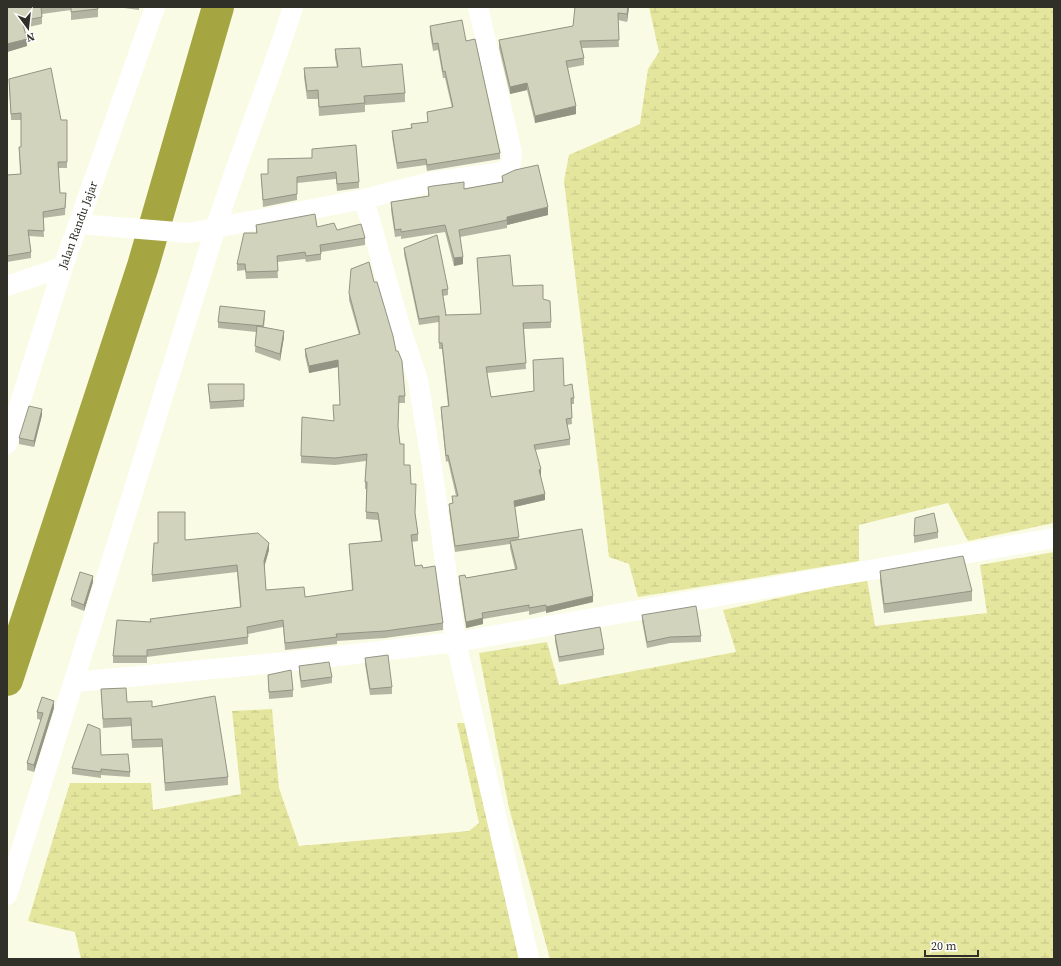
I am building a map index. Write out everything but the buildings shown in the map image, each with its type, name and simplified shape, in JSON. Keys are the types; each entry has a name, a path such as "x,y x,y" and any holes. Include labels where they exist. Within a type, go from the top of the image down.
{"street":[{"name":"Jalan Randu Jajar","path":"7,444 63,267 155,7"},
{"path":"7,895 75,682 214,230 277,57 293,7"},
{"path":"79,224 189,233 214,230 364,200 431,182 497,173 507,170 510,167 512,153 478,7"},
{"path":"364,200 399,323 418,380 432,467 456,642 529,959"},
{"path":"7,286 63,267"},
{"path":"75,682 286,662 456,642 1054,538"}],"green space":[{"path":"649,7 1054,7 1054,523 968,541 948,503 859,525 859,561 638,597 629,564 609,557 564,181 569,155 640,124 648,69 659,52"},
{"path":"1054,552 1054,959 550,959 509,808 479,653 547,642 559,685 736,652 723,610 867,579 875,626 987,613 980,565"},
{"path":"272,709 279,788 299,846 469,831 479,823 457,723 471,723 523,959 81,959 75,932 28,921 70,783 151,783 153,810 241,794 232,711"}],"waterway":[{"path":"7,680 143,266 218,7"}]}
